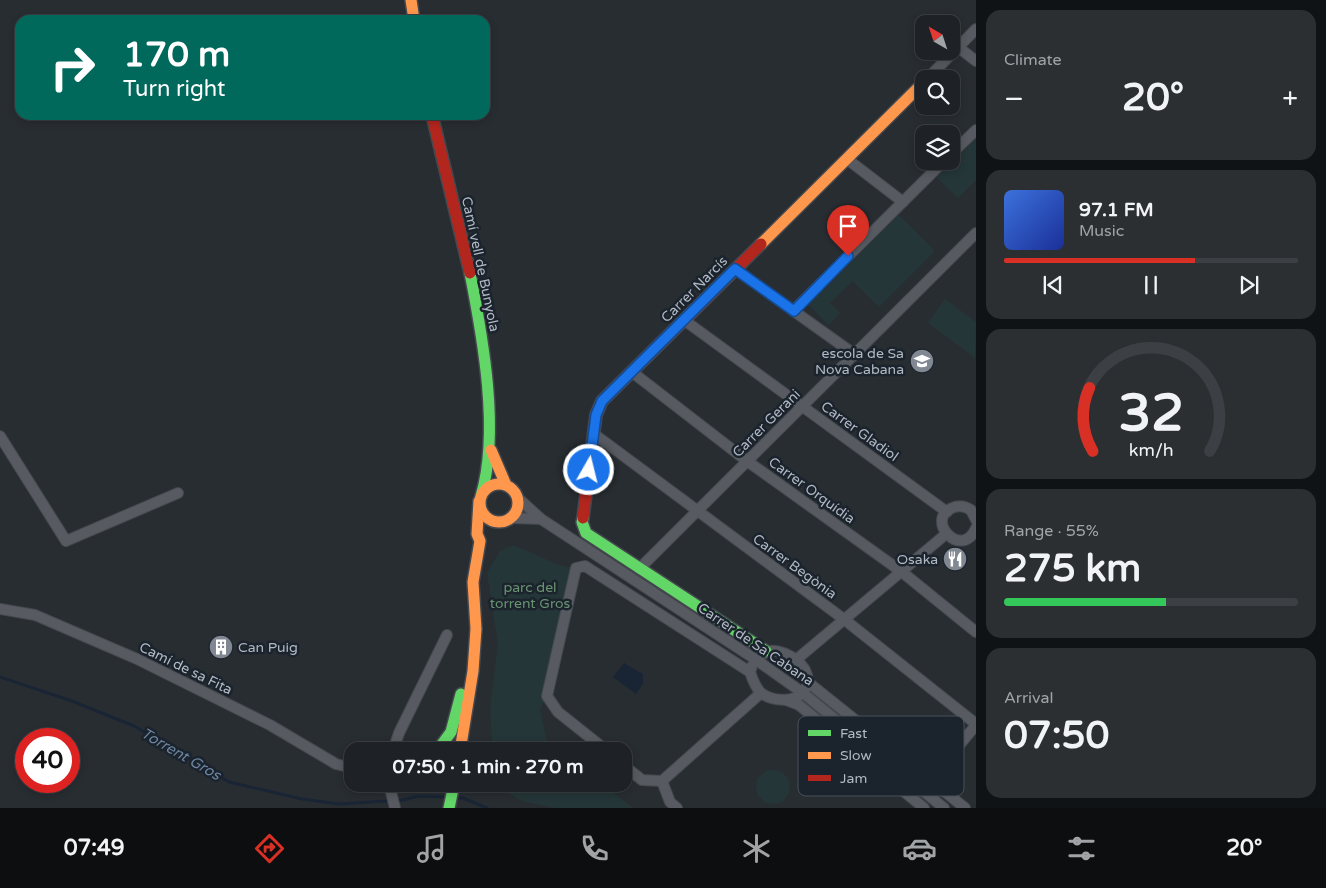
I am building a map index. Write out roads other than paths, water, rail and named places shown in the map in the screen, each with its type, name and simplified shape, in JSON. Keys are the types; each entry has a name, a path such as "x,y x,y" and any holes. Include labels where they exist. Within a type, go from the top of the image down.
{"street":[{"path":"411,0 413,15"},
{"path":"960,45 976,29"},
{"path":"960,49 976,61"},
{"path":"935,70 945,60"},
{"name":"Carrer Narcís","path":"639,569 586,533 582,522 596,415 602,401 915,91"},
{"name":"Camí vell de Bunyola","path":"433,120 466,250 480,318 487,383 491,450 486,482 480,499 477,534 480,541 473,582 476,629 473,671 462,742"},
{"path":"960,145 976,130"},
{"path":"846,159 903,202"},
{"path":"794,311 935,170"},
{"name":"Carrer Gerani","path":"639,569 976,232"},
{"path":"735,269 854,354"},
{"name":"Carrer Gladiol","path":"684,320 947,512"},
{"name":"Carrer Orquídia","path":"632,372 747,461 902,572 976,632"},
{"name":"Carrer Begònia","path":"594,434 845,620 976,725"},
{"path":"0,436 66,541 178,493"},
{"name":"Camí vell de Bunyola","path":"491,450 506,485"},
{"path":"497,523 482,511 480,499 490,486 506,485 515,492 519,506 512,518"},
{"name":"Carrer de Sa Cabana","path":"518,498 541,519 755,659 830,716"},
{"path":"975,533 962,540 956,540 946,534 942,523 947,512 954,507 960,506 971,510 976,516"},
{"path":"480,541 497,523 512,518 541,519"},
{"path":"797,659 946,534"},
{"path":"595,742 558,712 547,696 576,568 584,566 750,672 761,692 772,698 799,705 812,716"},
{"path":"639,569 766,651 779,652 797,659 805,669 809,683 850,716"},
{"name":"Camí de sa Fita","path":"0,609 34,615 137,659 270,725 336,764 344,766"},
{"path":"396,742 447,635"},
{"path":"750,672 755,659 766,651"},
{"path":"444,742 451,732 464,684 473,671"},
{"path":"785,700 794,699 802,693 809,683"},
{"path":"632,772 642,780 662,781 761,692"},
{"path":"964,739 976,725"},
{"path":"662,781 670,802 677,808"},
{"path":"391,792 395,808"},
{"path":"449,808 452,792"},
{"name":"Carrer de Sa Cabana","path":"929,796 944,808"},
{"path":"950,796 965,808"},
{"path":"912,804 924,808"}],"water":[{"path":"624,663 643,674 643,684 636,694 613,677"}],"waterway":[{"name":"Torrent Gros","path":"0,677 72,701 134,726 229,782 302,799 339,804 403,800 419,796 448,797"},
{"name":"Torrent Gros","path":"456,798 463,798 487,808"}],"place":[{"name":"escola de Sa Nova Cabana","path":"922,361"},
{"name":"Osaka","path":"955,559"},
{"name":"Can Puig","path":"221,647"}],"park label":[{"name":"parc del torrent Gros","path":"530,596"}]}
